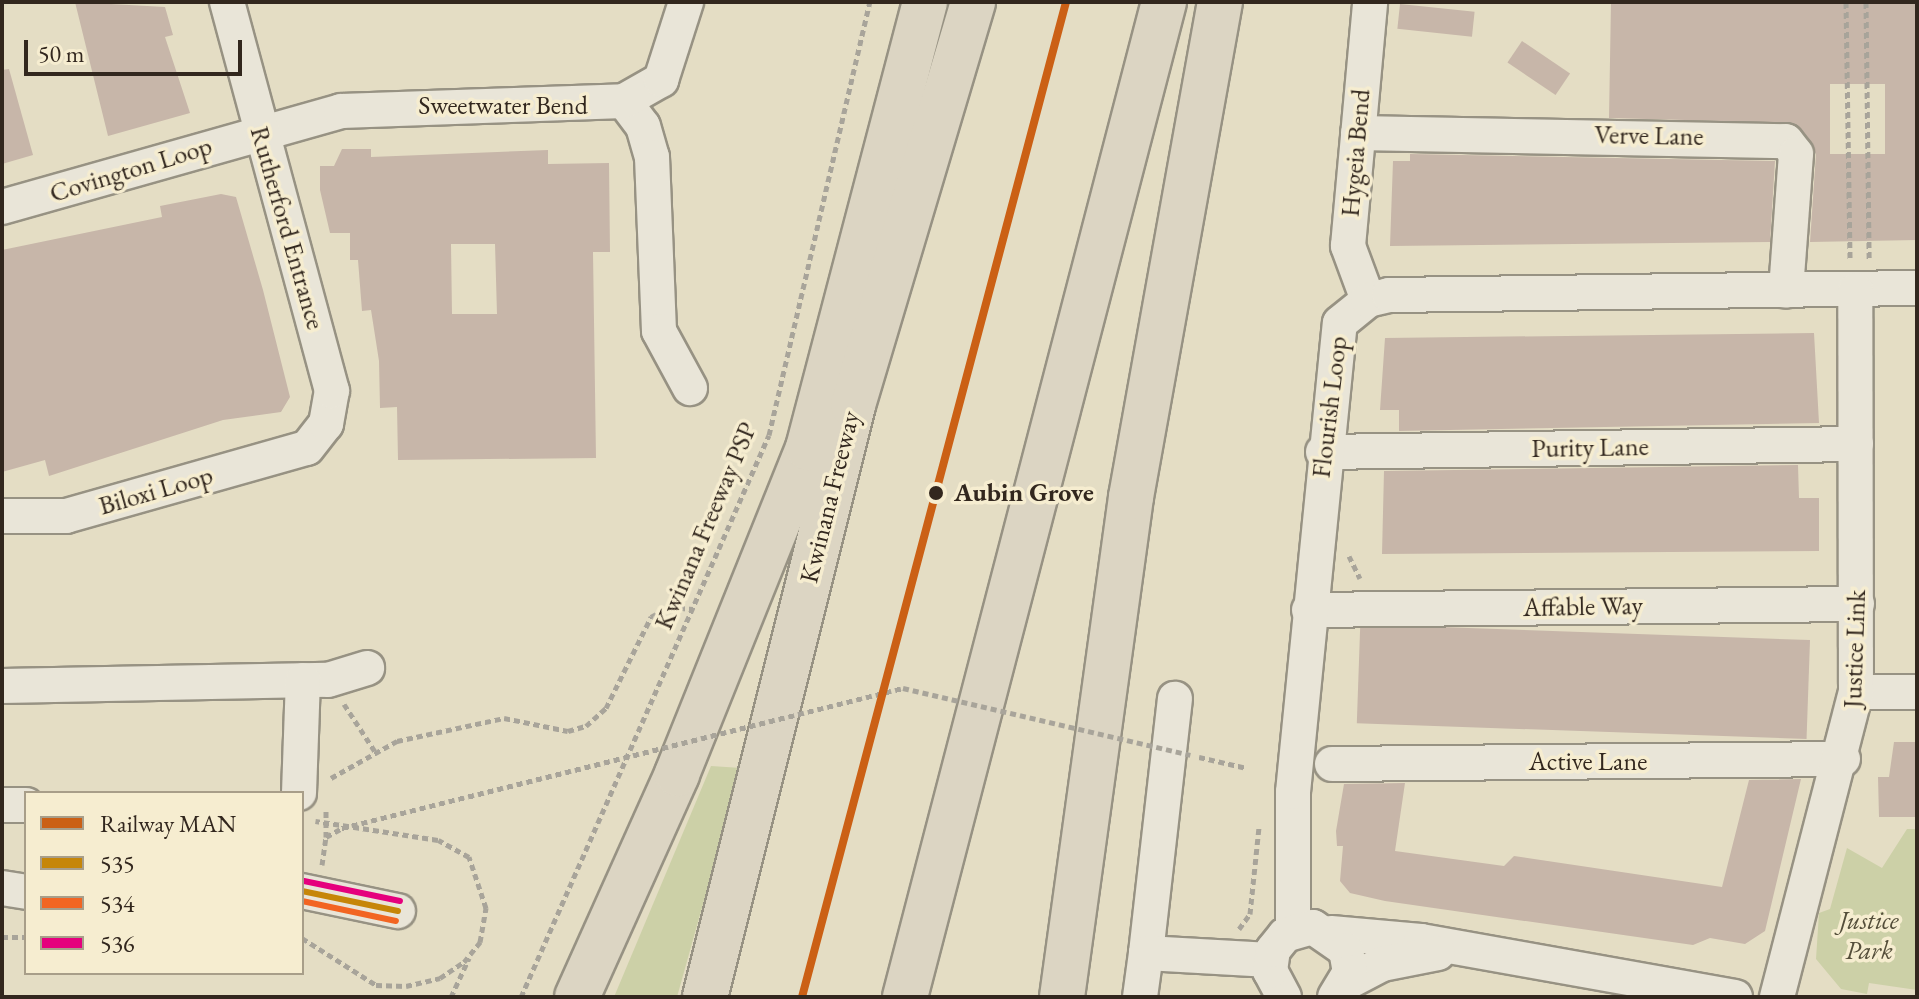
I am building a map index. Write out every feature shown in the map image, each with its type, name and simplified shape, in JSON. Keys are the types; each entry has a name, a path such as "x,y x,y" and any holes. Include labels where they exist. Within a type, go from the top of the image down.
{"highway":[{"path":"577,997 677,774 808,448 925,2"},
{"name":"Kwinana Freeway","path":"705,997 853,405 973,2"},
{"path":"905,997 1164,2"},
{"path":"1062,997 1131,497 1220,2"}],"street":[{"name":"Rutherford Entrance","path":"227,2 259,132 332,391 326,424 307,448"},
{"name":"Sweetwater Bend","path":"259,132 402,106 624,101 661,80 686,2"},
{"name":"Hygeia Bend","path":"1368,300 1348,246 1370,2"},
{"path":"624,101 643,126 652,157 659,331 690,388"},
{"name":"Covington Loop","path":"2,207 259,132"},
{"name":"Verve Lane","path":"1358,133 1786,141 1796,154 1786,291"},
{"path":"1368,300 1786,291 1858,271 1917,288"},
{"name":"Justice Link","path":"1777,997 1843,759 1856,692 1858,271"},
{"name":"Flourish Loop","path":"1293,931 1289,864 1334,343 1340,323 1368,300"},
{"name":"Purity Lane","path":"1323,452 1856,444"},
{"name":"Biloxi Loop","path":"2,516 66,516 307,448"},
{"name":"Affable Way","path":"1309,610 1857,604"},
{"path":"2,686 316,680 367,668"},
{"path":"299,791 316,680"},
{"path":"1856,692 1917,692"},
{"path":"1140,997 1175,699"},
{"name":"Active Lane","path":"1332,764 1843,759"},
{"path":"2,805 24,805"},
{"path":"2,888 24,892"},
{"path":"310,891 398,911"},
{"path":"1270,960 1293,931 1331,933 1735,997"},
{"path":"1331,933 1346,950 1341,990"},
{"path":"1341,990 1382,964 1451,951"},
{"path":"1146,953 1270,960"},
{"path":"1270,960 1284,997"}],"path":[{"name":"Kwinana Freeway PSP","path":"521,997 769,435 870,2"},
{"path":"1846,2 1858,271"},
{"path":"1858,271 1866,2"},
{"path":"1351,540 1349,559 1364,583"},
{"path":"310,891 326,837 327,781 397,741 504,718 568,731 586,726 606,708 651,617 669,607 693,609"},
{"path":"316,680 376,753"},
{"path":"326,837 342,828 903,688 1247,768"},
{"path":"2,937 24,937"},
{"path":"451,997 471,953"}],"green space":[{"path":"711,766 741,768 677,997 614,997"},
{"name":"Justice Park","path":"1907,829 1917,829 1917,990 1869,983 1867,994 1841,989 1816,959 1819,913 1830,909 1847,848 1882,868"}],"building":[{"path":"75,2 165,7 173,35 165,37 190,113 108,136"},
{"path":"1611,2 1916,2 1917,240 1810,242 1816,154 1794,123 1609,118","holes":["1830,84 1885,84 1885,154 1830,154"]},
{"path":"1400,4 1475,12 1472,37 1397,29"},
{"path":"1522,41 1570,73 1556,95 1507,63"},
{"path":"9,69 33,155 2,164 2,70"},
{"path":"342,149 371,149 371,157 548,150 548,164 609,163 610,252 593,252 596,458 398,460 397,407 380,408 379,361 371,310 362,311 358,260 350,260 350,233 330,233 320,190 320,166 334,166","holes":["451,244 495,244 497,314 452,314"]},
{"path":"1410,154 1775,161 1770,242 1390,246 1393,161 1410,161"},
{"path":"221,194 236,197 263,290 290,397 281,412 223,420 49,476 45,460 2,472 2,250 162,217 160,206"},
{"path":"1814,333 1819,423 1399,431 1399,410 1380,410 1385,338"},
{"path":"1798,465 1799,498 1819,498 1819,551 1382,554 1384,471"},
{"path":"1360,624 1810,640 1807,739 1357,723"},
{"path":"1894,742 1917,742 1917,817 1879,817 1878,777 1889,777"},
{"path":"1801,779 1765,931 1745,944 1710,938 1693,945 1385,901 1350,893 1340,881 1343,846 1337,846 1336,831 1344,784 1405,783 1395,851 1504,866 1514,856 1722,887 1749,780"}],"rail line":[{"name":"MAN","path":"802,997 1066,2"}],"transit line":[{"name":"536","path":"304,881 400,901"},
{"name":"535","path":"304,891 398,911"},
{"name":"534","path":"304,901 396,921"}],"place":[{"name":"Aubin Grove","path":"936,493"}]}
